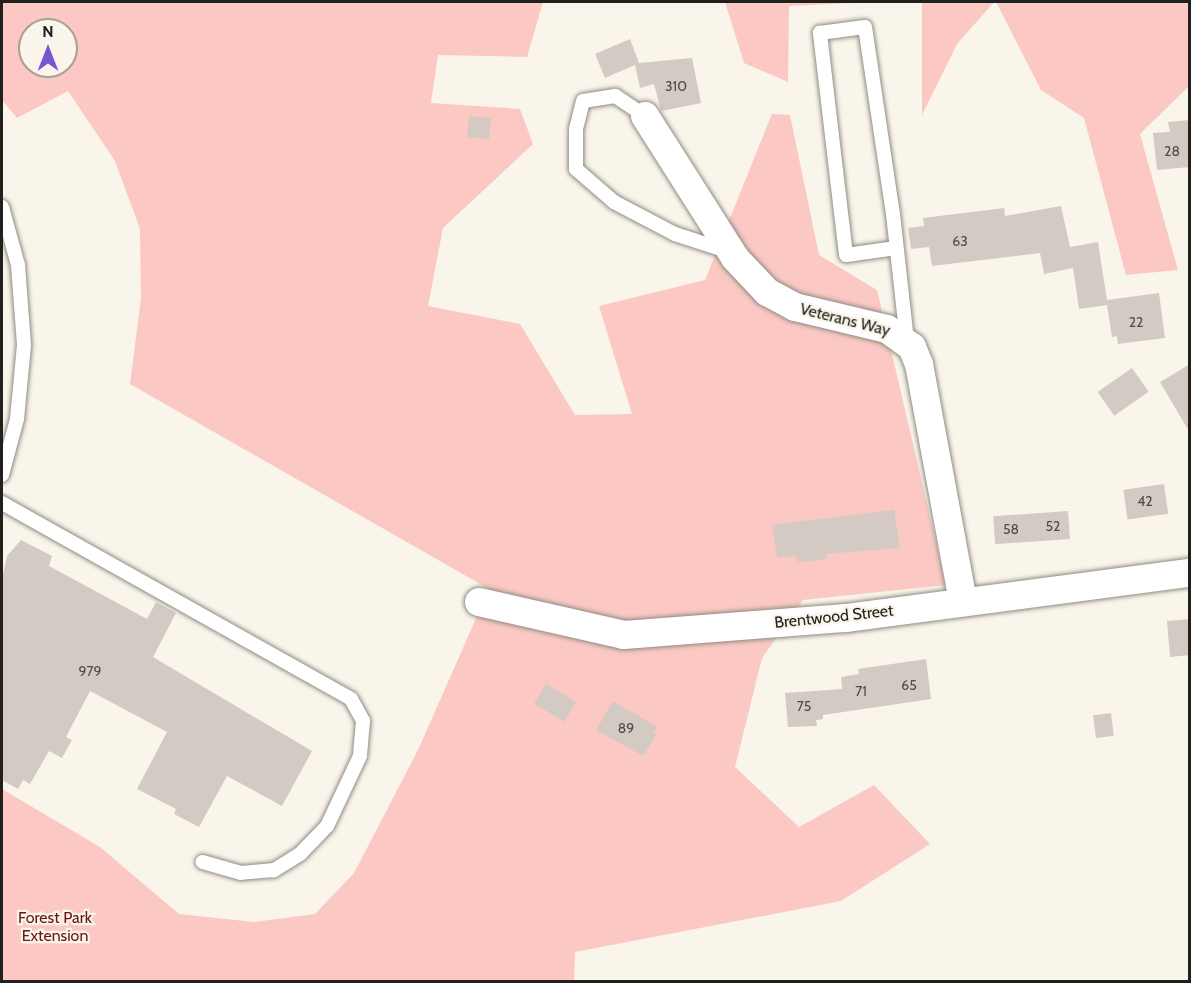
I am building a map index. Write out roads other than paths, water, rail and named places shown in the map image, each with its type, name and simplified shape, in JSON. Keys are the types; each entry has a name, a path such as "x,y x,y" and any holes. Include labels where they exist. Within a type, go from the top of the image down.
{"street":[{"name":"Veterans Way","path":"645,116 732,253 747,273 778,300 876,325 907,340 919,364 963,602"},
{"name":"Brentwood Street","path":"479,602 624,635 846,618 1190,573"}],"lane":[{"path":"896,248 846,255 819,33 865,27 896,248 907,340"},
{"path":"645,116 615,96 583,101 576,129 576,169 614,202 675,234 732,253"},
{"path":"2,207 18,265 24,333 17,419 2,475"},
{"path":"2,503 351,699 363,721 360,756 327,826 300,854 274,870 241,873 203,862"}],"park label":[{"name":"Forest Park Extension","path":"55,927"}]}
